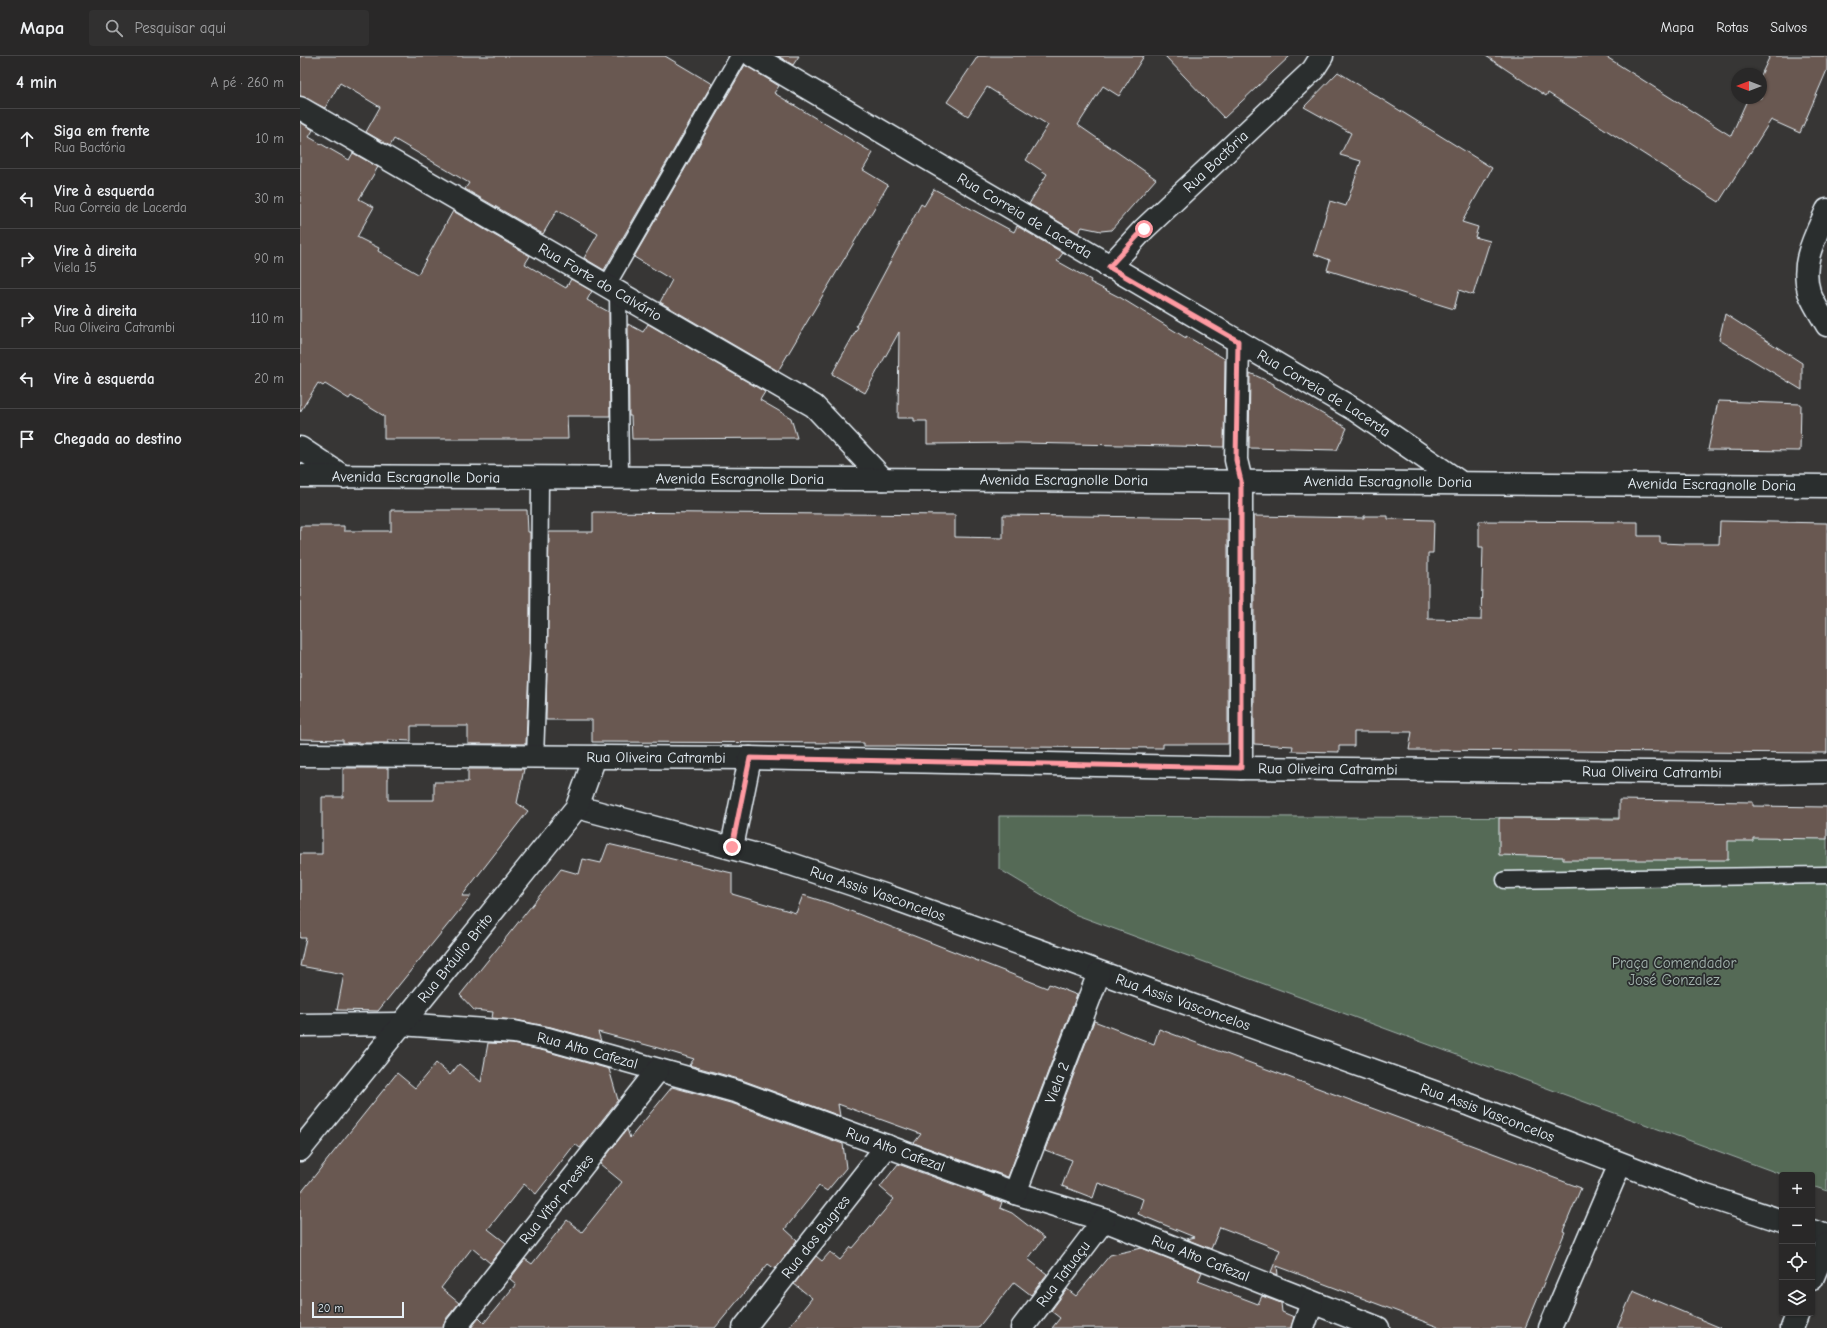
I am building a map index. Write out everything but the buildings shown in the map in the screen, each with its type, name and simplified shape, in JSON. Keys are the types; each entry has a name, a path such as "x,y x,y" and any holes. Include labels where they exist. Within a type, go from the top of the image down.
{"street":[{"name":"Rua Correia de Lacerda","path":"753,56 1109,267 1355,410 1457,480"},
{"name":"Rua Bactória","path":"1109,267 1144,229 1313,70 1322,56"},
{"name":"Rua Forte do Calvário","path":"300,108 814,406 883,479"},
{"path":"1827,210 1810,250 1806,273 1810,293 1827,325"},
{"path":"1238,341 1236,460 1241,481 1241,768"},
{"path":"300,448 344,477"},
{"name":"Avenida Escragnolle Doria","path":"300,476 1241,481 1457,480 1827,486"},
{"name":"Rua Oliveira Catrambi","path":"300,756 750,758 1241,768 1753,773 1827,772"},
{"name":"Rua Bráulio Brito","path":"300,1150 400,1024 577,807 595,757"},
{"path":"732,847 750,758"},
{"name":"Rua Assis Vasconcelos","path":"577,807 792,864 890,897 1470,1105 1700,1194 1779,1220"},
{"name":"Viela 2","path":"1015,1193 1099,973"},
{"name":"Rua Alto Cafezal","path":"300,1025 400,1024 514,1032 548,1039 738,1092 1015,1193 1104,1220 1378,1328"},
{"name":"Rua Vitor Prestes","path":"455,1328 658,1070"},
{"name":"Rua dos Bugres","path":"744,1328 887,1146"},
{"path":"1550,1328 1620,1164"},
{"name":"Rua Tatuaçu","path":"1022,1328 1104,1220"},
{"path":"1815,1232 1827,1236"},
{"path":"1815,1272 1827,1244"},
{"path":"1303,1328 1312,1303"},
{"path":"1792,1328 1797,1316"}],"lane":[{"path":"620,478 612,288 739,56"},
{"path":"534,758 539,640 540,478"},
{"path":"1505,880 1827,875"}],"green space":[{"name":"Praça Comendador José Gonzalez","path":"999,816 1634,818 1827,821 1827,1191 1815,1187 1815,1172 1779,1172 1779,1174 1074,914 999,869"}],"route":[{"path":"732,847 750,758 1241,768 1241,481 1236,460 1238,341 1109,267 1144,229"}]}
